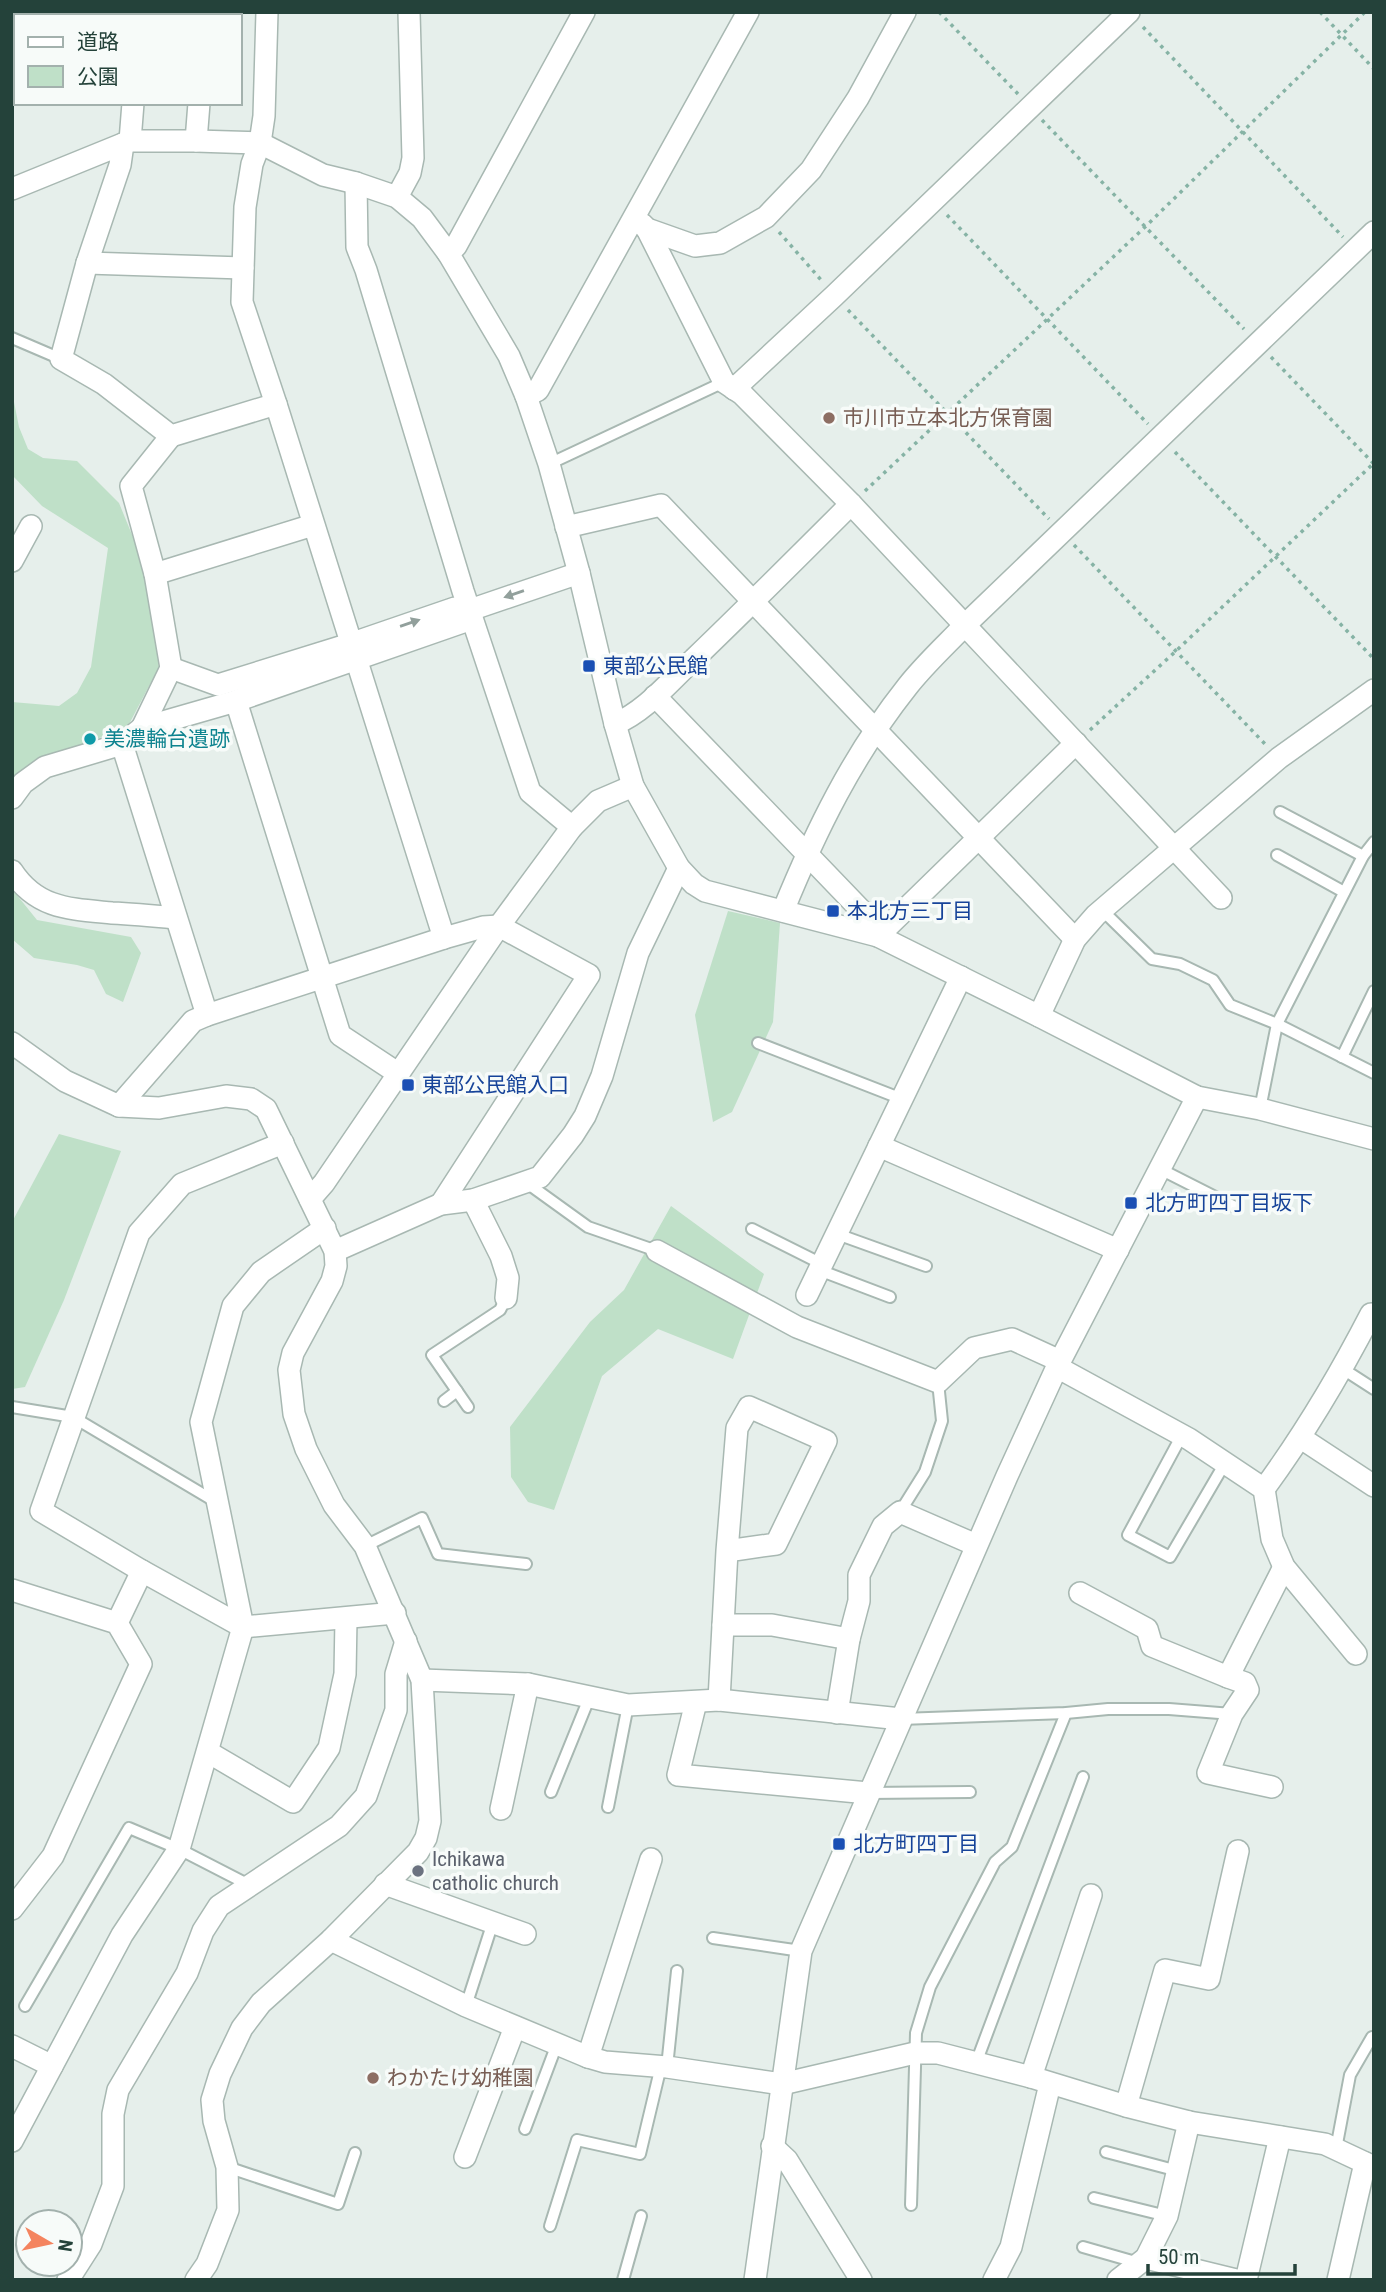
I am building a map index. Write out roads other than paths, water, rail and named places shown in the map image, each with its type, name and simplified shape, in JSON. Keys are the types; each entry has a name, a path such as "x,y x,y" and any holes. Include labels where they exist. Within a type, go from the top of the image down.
{"street":[{"path":"267,12 264,116 245,207 242,302 444,938"},
{"path":"397,197 410,173 413,158 409,12"},
{"path":"448,253 456,246 584,12"},
{"path":"526,396 538,390 641,224 748,12"},
{"path":"641,224 695,246 720,243 766,217 811,170 858,98 905,12"},
{"path":"729,385 834,296 1129,12"},
{"path":"132,105 120,164 87,263 61,359 104,384 171,436"},
{"path":"196,141 199,105"},
{"path":"12,189 126,142 196,141 260,143 323,175 397,197 422,218 448,253 509,356 549,464 579,573 615,724 634,786 679,868 694,884 705,891 880,934 1197,1097 1260,1109 1374,1139"},
{"path":"356,183 356,247 366,270 470,610 530,792 572,827"},
{"path":"641,224 729,385 850,504 1221,898"},
{"path":"783,911 807,852 839,786 875,729 908,684 965,625 1374,232"},
{"path":"87,263 243,268"},
{"path":"142,728 171,668 155,574 131,486 171,436 276,404"},
{"path":"615,724 627,719 655,696 850,504"},
{"path":"566,527 661,505 1075,939"},
{"path":"155,574 313,525"},
{"path":"12,561 31,526"},
{"path":"171,668 218,685 463,622 470,610 579,573"},
{"path":"12,798 23,783 45,767 122,744 142,728 236,701 353,652"},
{"path":"1039,1016 1075,939 1102,910 1279,758 1374,690"},
{"path":"655,696 807,852 880,934"},
{"path":"236,701 340,1035 399,1074"},
{"path":"880,934 1076,743"},
{"path":"122,744 207,1014"},
{"path":"310,1199 324,1183 499,926 572,827 598,801 634,786"},
{"path":"335,1251 441,1204 473,1200 540,1177 586,1115 602,1076 638,953 679,868"},
{"path":"12,871 31,894 71,910 176,918"},
{"path":"119,1106 193,1021 207,1014 483,926 499,926 589,975 441,1204"},
{"path":"807,1295 961,977"},
{"path":"12,1044 65,1081 119,1106 159,1108 226,1096 251,1099 266,1109 335,1251 336,1266 332,1281 293,1353 289,1370 294,1414 306,1449 334,1505 365,1546 422,1680 430,1821 426,1838 418,1852 331,1940 261,2003 242,2028 219,2074 212,2099 214,2121 226,2167 228,2210 207,2264 196,2280"},
{"path":"755,2280 800,1951 976,1545 1058,1364 1197,1097"},
{"path":"283,1143 182,1184 139,1233 41,1511 243,1627 395,1613"},
{"path":"879,1146 1118,1250"},
{"path":"473,1200 501,1256 508,1278 506,1298"},
{"path":"12,2141 122,1935 179,1849 243,1627 201,1422 233,1306 261,1272 325,1228"},
{"path":"657,1251 797,1327 938,1382 974,1348 1012,1339 1182,1435 1264,1489"},
{"path":"1356,1654 1284,1567 1272,1539 1264,1489 1301,1438 1343,1369 1371,1314"},
{"path":"719,1700 727,1551 737,1428 749,1407 826,1441 776,1544 727,1551"},
{"path":"1301,1438 1374,1486"},
{"path":"837,1713 849,1639 859,1601 859,1575 883,1525 900,1512 976,1545"},
{"path":"1228,1676 1284,1567"},
{"path":"117,1623 142,1571"},
{"path":"12,1590 117,1623 141,1664 53,1856 12,1909"},
{"path":"1080,1593 1147,1629 1152,1646 1245,1683 1248,1690 1232,1714 1208,1773 1272,1787"},
{"path":"208,1752 293,1802 329,1748 345,1674 346,1619"},
{"path":"723,1625 772,1625 849,1639"},
{"path":"68,2280 91,2244 113,2186 113,2114 118,2090 160,2023 187,1973 203,1931 219,1906 338,1826 366,1796 396,1710 396,1674 406,1641"},
{"path":"422,1680 528,1684 628,1705 719,1700 901,1719"},
{"path":"501,1809 528,1684"},
{"path":"696,1702 678,1775 868,1793"},
{"path":"1126,2106 1166,1969 1209,1979 1237,1851"},
{"path":"588,2057 651,1859"},
{"path":"385,1884 525,1934"},
{"path":"994,2280 1011,2247 1040,2080 1091,1895"},
{"path":"331,1940 466,2006 605,2062 664,2067 782,2084 915,2053 938,2053 1189,2122 1325,2144 1369,2165 1338,2280"},
{"path":"465,2157 515,2027"},
{"path":"12,2046 52,2066"},
{"path":"1118,2280 1142,2261 1167,2216 1189,2122"},
{"path":"1246,2280 1280,2137"},
{"path":"772,2146 787,2160 861,2280"},
{"path":"1142,2261 1203,2276 1236,2280"}],"lane":[{"path":"12,338 61,359"},
{"path":"549,464 729,385"},
{"path":"1280,812 1363,856"},
{"path":"1260,1109 1278,1024 1344,892 1363,856 1374,842"},
{"path":"1277,855 1344,892"},
{"path":"1102,910 1152,959 1180,964 1213,980 1230,1005 1278,1024 1374,1073"},
{"path":"1342,1057 1374,991"},
{"path":"758,1043 902,1099"},
{"path":"1160,1169 1237,1208"},
{"path":"527,1183 588,1227 657,1251"},
{"path":"752,1229 820,1267 890,1297"},
{"path":"837,1234 926,1266"},
{"path":"468,1407 432,1355 500,1310 506,1298"},
{"path":"1343,1369 1374,1389"},
{"path":"900,1512 925,1472 942,1421 938,1382"},
{"path":"444,1401 457,1391"},
{"path":"12,1407 73,1418 218,1503"},
{"path":"1182,1435 1128,1535 1170,1557 1224,1463"},
{"path":"365,1546 422,1518 438,1554 526,1564"},
{"path":"551,1791 590,1696"},
{"path":"608,1807 628,1705"},
{"path":"901,1719 1121,1709 1169,1709 1232,1714"},
{"path":"911,2205 916,2034 930,1987 995,1862 1012,1847 1066,1713"},
{"path":"976,2063 1083,1777"},
{"path":"868,1793 970,1792"},
{"path":"24,2006 129,1828 179,1849 249,1885"},
{"path":"466,2006 494,1923"},
{"path":"713,1938 800,1951"},
{"path":"550,2226 576,2140 640,2154 664,2067 677,1971"},
{"path":"1336,2149 1350,2075 1372,2037"},
{"path":"525,2129 557,2044"},
{"path":"1106,2152 1178,2171"},
{"path":"226,2167 338,2204 355,2153"},
{"path":"1094,2198 1167,2216"},
{"path":"623,2280 641,2216"},
{"path":"1083,2247 1142,2261"}],"place":[{"name":"市川市立本北方保育園","path":"829,418"},
{"name":"東部公民館","path":"589,666"},
{"name":"美濃輪台遺跡","path":"90,739"},
{"name":"本北方三丁目","path":"833,911"},
{"name":"東部公民館入口","path":"408,1085"},
{"name":"北方町四丁目坂下","path":"1131,1203"},
{"name":"北方町四丁目","path":"839,1844"},
{"name":"Ichikawa catholic church","path":"418,1871"},
{"name":"わかたけ幼稚園","path":"373,2078"}]}
